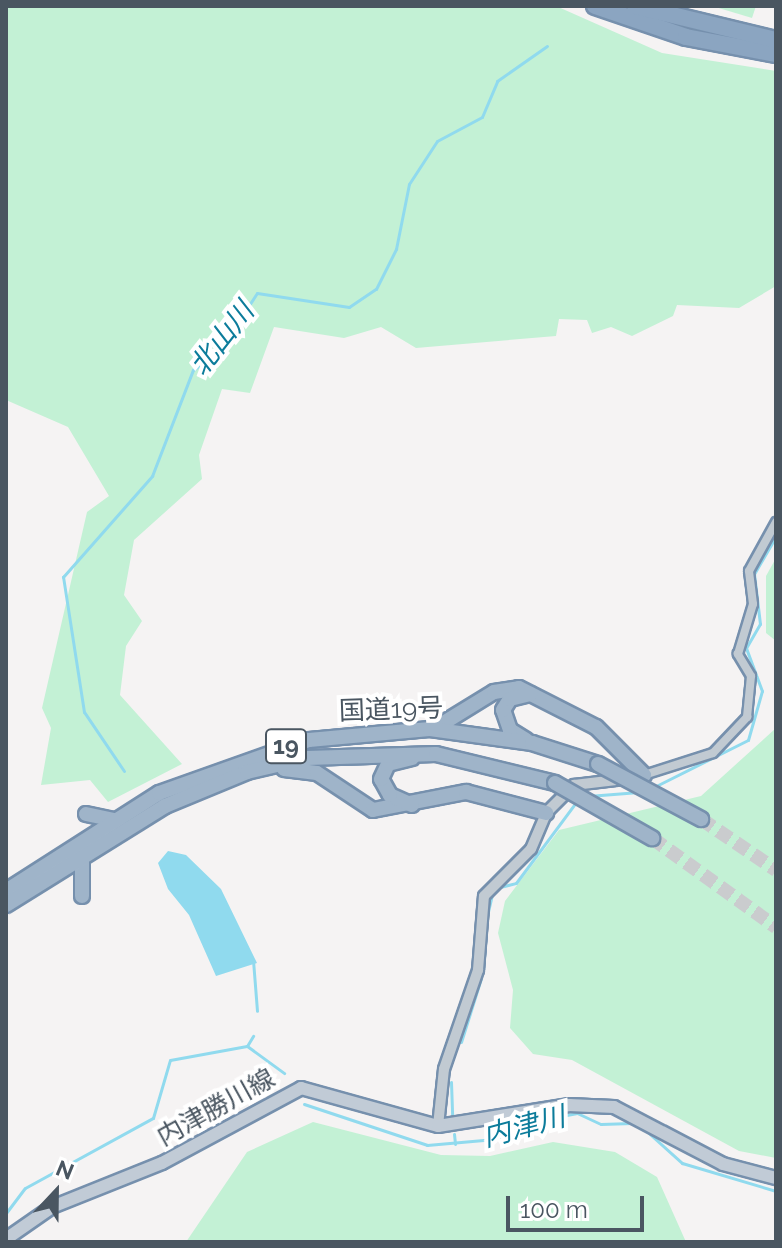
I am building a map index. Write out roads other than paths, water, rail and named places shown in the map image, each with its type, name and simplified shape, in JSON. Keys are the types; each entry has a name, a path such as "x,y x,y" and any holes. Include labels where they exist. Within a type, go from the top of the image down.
{"highway":[{"path":"595,6 686,37 776,54"},
{"path":"635,6 776,40"},
{"path":"430,729 505,688 535,694 596,727 644,775"},
{"path":"532,743 510,730 503,710 510,699 535,694"},
{"name":"国道19号","path":"6,891 115,820 246,757 355,732 430,729 532,743 598,764 701,819"},
{"name":"国道19号","path":"6,905 165,806 247,772 356,753 436,754 555,783 652,838"},
{"path":"412,805 383,788 383,771 395,760 436,754"},
{"path":"247,772 305,771 373,810 480,793 546,813"},
{"path":"86,814 115,820"},
{"path":"82,856 82,896"}],"main road":[{"name":"内津勝川線","path":"6,1239 52,1207 162,1163 284,1092 323,1091 438,1126 569,1105 614,1107 723,1164 776,1178"}],"street":[{"path":"438,1126 444,1069 478,970 484,896 531,849 546,813 574,785 644,775 713,753 747,717 751,676 738,654 753,604 749,571 776,522"}],"water":[{"path":"168,851 186,855 221,889 257,963 216,976 189,915 168,889 158,863"}],"waterway":[{"name":"北山川","path":"124,771 84,712 63,577 152,476 193,370 219,351 257,293 349,307 376,289 396,249 409,184 437,141 482,117 497,81 547,46"},
{"path":"654,787 748,740 762,691 746,648 760,624 754,574 776,536"},
{"path":"588,796 639,792"},
{"path":"500,887 516,883 577,801"},
{"path":"487,916 492,895"},
{"path":"483,971 486,931"},
{"name":"北山川","path":"253,960 257,1011"},
{"path":"461,1042 481,978"},
{"name":"北山川","path":"247,1046 253,1036"},
{"name":"内津川","path":"6,1213 25,1188 153,1118 170,1060 247,1046 284,1073"},
{"path":"451,1082 452,1117"},
{"name":"内津川","path":"304,1104 427,1145 495,1139 525,1123 577,1113 601,1124 632,1123"},
{"name":"内津川","path":"642,1127 682,1163 776,1191"},
{"path":"454,1134 455,1144"}],"tunnel":[{"path":"701,819 776,870"},
{"path":"652,838 776,927"}]}
